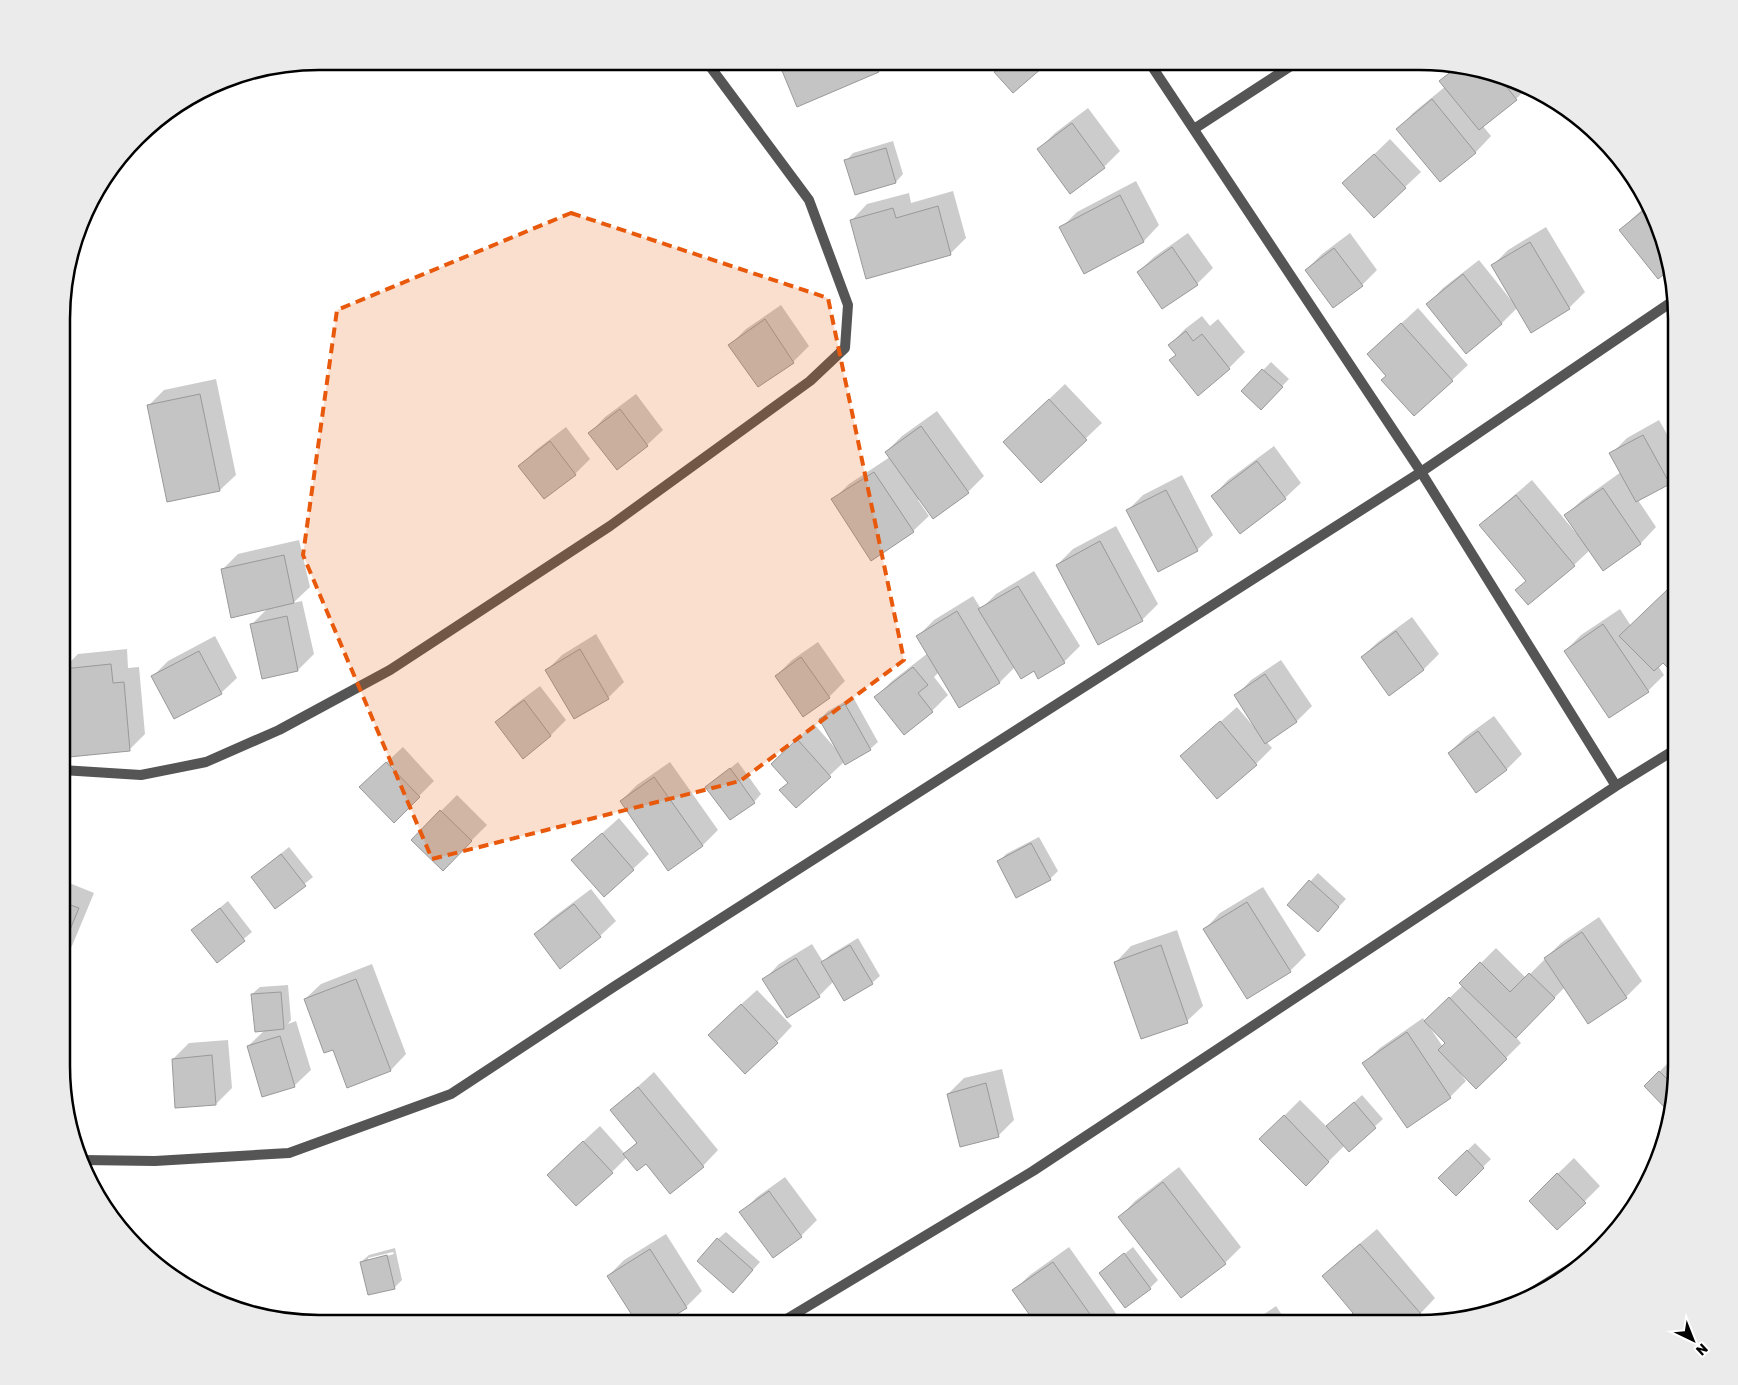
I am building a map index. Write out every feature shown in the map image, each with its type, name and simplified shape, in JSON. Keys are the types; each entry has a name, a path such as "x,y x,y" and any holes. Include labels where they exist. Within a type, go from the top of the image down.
{"street":[{"path":"70,771 141,775 206,762 278,730 390,670 610,526 810,381 845,348 848,305 810,200 713,70"},
{"path":"1154,70 1421,472 1616,786"},
{"path":"1194,129 1285,70"},
{"path":"89,1160 155,1161 289,1153 451,1094 632,975 1421,472 1667,305"},
{"path":"795,1315 1033,1171 1616,786 1668,754"}],"highlighted area":[{"path":"571,213 828,298 904,660 740,781 432,859 303,555 337,310"}],"building":[{"path":"782,70 878,70 879,72 797,107"},
{"path":"996,70 1040,70 1013,93 994,72"},
{"path":"1451,72 1483,78 1506,86 1517,100 1479,130 1439,81"},
{"path":"1432,99 1476,153 1440,182 1396,129"},
{"path":"1072,123 1105,168 1070,194 1037,149"},
{"path":"886,148 896,183 855,195 844,160"},
{"path":"1374,154 1406,188 1374,218 1342,183"},
{"path":"1120,195 1144,242 1084,274 1059,227"},
{"path":"938,206 951,255 866,279 850,220 893,208 896,218"},
{"path":"1643,211 1655,239 1664,274 1658,279 1619,230"},
{"path":"1530,242 1570,309 1531,333 1491,265"},
{"path":"1172,247 1198,285 1162,309 1137,272"},
{"path":"1334,248 1363,286 1333,308 1305,270"},
{"path":"1463,274 1502,324 1466,354 1426,304"},
{"path":"765,319 794,363 758,387 728,345"},
{"path":"1401,323 1453,381 1414,416 1381,380 1386,376 1367,354"},
{"path":"1186,331 1193,341 1202,334 1230,369 1198,396 1169,360 1176,355 1168,345"},
{"path":"1262,369 1283,387 1261,410 1241,391"},
{"path":"200,394 220,491 167,502 147,405"},
{"path":"1049,399 1087,440 1041,483 1003,442"},
{"path":"620,409 648,446 617,470 588,433"},
{"path":"921,426 969,493 933,519 885,452"},
{"path":"1643,435 1668,480 1668,485 1636,502 1609,453"},
{"path":"550,441 576,475 544,499 518,466"},
{"path":"1257,461 1286,499 1240,534 1211,496"},
{"path":"874,472 914,532 871,561 831,499"},
{"path":"1603,488 1641,544 1603,571 1564,515"},
{"path":"1166,490 1198,551 1158,572 1126,510"},
{"path":"1516,495 1575,566 1528,605 1515,590 1526,581 1479,525"},
{"path":"1100,541 1143,621 1098,645 1056,565"},
{"path":"284,555 294,603 231,618 221,569"},
{"path":"1018,586 1065,663 1038,679 1034,671 1021,679 978,609"},
{"path":"1668,589 1667,667 1663,663 1654,671 1619,636"},
{"path":"957,611 1000,683 959,708 916,636"},
{"path":"287,616 298,671 262,679 250,624"},
{"path":"1603,624 1649,692 1609,718 1564,651"},
{"path":"1396,631 1424,670 1389,696 1361,657"},
{"path":"580,649 609,699 574,719 545,670"},
{"path":"199,651 222,694 174,719 151,676"},
{"path":"801,657 830,698 803,717 775,676"},
{"path":"111,664 113,683 124,682 130,751 70,757 70,668"},
{"path":"913,667 928,685 918,693 933,712 904,735 874,697"},
{"path":"1265,674 1297,722 1265,744 1234,695"},
{"path":"524,700 551,736 523,759 495,722"},
{"path":"845,704 871,750 845,765 819,719"},
{"path":"1220,721 1257,765 1217,799 1180,756"},
{"path":"1478,731 1507,770 1476,793 1448,753"},
{"path":"797,739 831,777 796,808 779,790 788,783 771,764"},
{"path":"386,762 420,797 394,823 359,787"},
{"path":"730,768 755,803 730,820 705,787"},
{"path":"654,777 703,846 668,871 620,801"},
{"path":"440,810 472,841 443,871 411,840"},
{"path":"602,833 634,870 604,897 571,860"},
{"path":"1031,843 1051,880 1016,898 997,861"},
{"path":"281,854 306,886 275,909 251,877"},
{"path":"1309,880 1339,907 1318,932 1287,905"},
{"path":"1247,902 1291,972 1247,999 1203,929"},
{"path":"574,904 601,937 560,969 534,934"},
{"path":"70,905 79,908 70,930"},
{"path":"220,908 245,941 217,963 191,930"},
{"path":"1582,932 1627,998 1588,1024 1544,958"},
{"path":"850,945 873,984 844,1001 821,962"},
{"path":"1161,945 1188,1023 1141,1039 1114,962"},
{"path":"796,958 820,997 787,1018 762,979"},
{"path":"1480,962 1510,992 1529,973 1555,998 1516,1038 1459,983"},
{"path":"356,979 391,1071 347,1088 333,1050 324,1053 304,999"},
{"path":"281,992 284,1029 255,1032 251,994"},
{"path":"1449,997 1507,1059 1476,1089 1438,1050 1445,1043 1424,1021"},
{"path":"741,1004 778,1043 745,1074 708,1035"},
{"path":"1407,1032 1451,1098 1407,1128 1362,1063"},
{"path":"280,1036 295,1087 262,1097 247,1046"},
{"path":"212,1055 216,1105 175,1108 172,1059"},
{"path":"1659,1071 1667,1079 1664,1107 1644,1086"},
{"path":"986,1083 999,1137 960,1147 947,1094"},
{"path":"638,1087 704,1167 670,1194 646,1164 637,1171 623,1154 637,1143 610,1110"},
{"path":"1354,1102 1376,1128 1349,1152 1326,1126"},
{"path":"1284,1115 1329,1162 1306,1186 1259,1139"},
{"path":"583,1141 613,1173 576,1206 547,1175"},
{"path":"1467,1150 1484,1168 1456,1196 1438,1178"},
{"path":"1557,1173 1586,1203 1557,1230 1529,1201"},
{"path":"1163,1182 1226,1264 1181,1298 1118,1217"},
{"path":"769,1191 802,1237 773,1258 739,1212"},
{"path":"717,1238 753,1270 733,1293 697,1261"},
{"path":"1360,1244 1421,1314 1351,1315 1353,1313 1322,1276"},
{"path":"650,1249 687,1308 676,1315 632,1315 607,1276"},
{"path":"1124,1253 1151,1289 1125,1308 1099,1273"},
{"path":"387,1255 395,1289 368,1295 360,1262"},
{"path":"1053,1262 1091,1315 1030,1315 1012,1290"}]}
